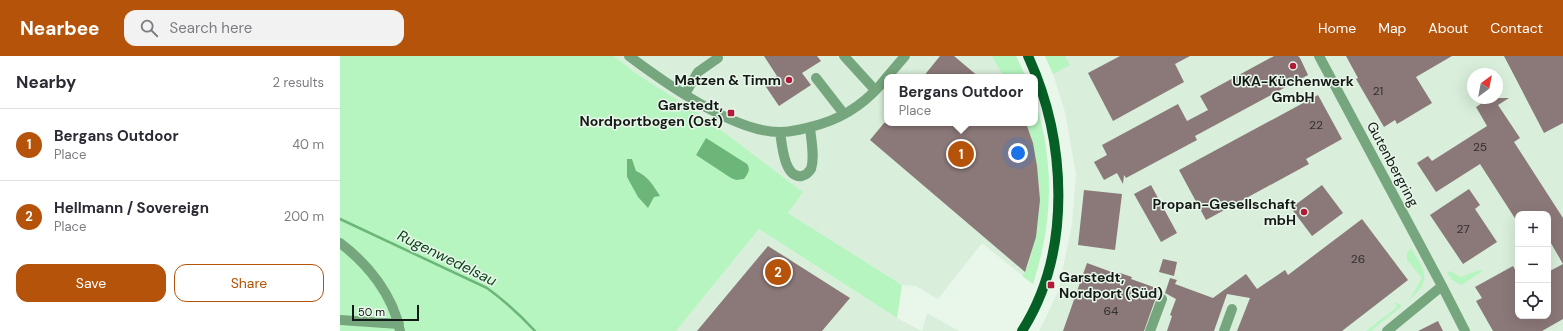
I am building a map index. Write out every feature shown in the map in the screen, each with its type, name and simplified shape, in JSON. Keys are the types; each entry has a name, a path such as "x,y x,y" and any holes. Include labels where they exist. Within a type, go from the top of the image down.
{"main road":[{"path":"1028,56 1036,74"},
{"path":"1022,331 1038,302 1052,258 1058,204 1056,156 1049,114 1038,81"}],"street":[{"path":"629,56 686,94 723,116 758,129 780,132 810,128 832,120 863,102 884,80"},
{"path":"844,56 875,90"},
{"path":"890,74 905,56"},
{"name":"Gutenbergring","path":"1319,56 1465,331"},
{"path":"686,94 698,72 718,58"},
{"path":"816,78 844,114"},
{"path":"780,132 785,161 789,170 794,175 800,176 807,174 811,170 812,161 810,128"},
{"path":"340,242 372,273 391,304 400,328 340,320"},
{"path":"1387,331 1442,286"},
{"path":"1150,331 1162,299"},
{"path":"1224,331 1232,309"}],"shaded area":[{"path":"340,56 614,56 637,74 704,117 803,192 788,213 902,285 897,318 759,229 676,331 404,331 399,315 340,238","holes":["707,139 736,180 696,155","632,159 636,171 644,175 650,181 659,196 654,196 627,177"]},
{"path":"614,56 1016,56 1025,74 884,74 884,126 1038,126 1038,112 1045,137 1049,182 1046,231 1033,284 982,243 938,299 916,286 902,285 788,213 803,192 704,117 637,74"},
{"path":"992,56 1016,56 1025,74 1002,74"},
{"path":"1045,56 1563,56 1563,331 1039,331 1058,292 1072,224 1076,174 1065,112 1053,74"},
{"path":"1045,56 1065,56 1070,65 1053,74"},
{"path":"1038,113 1046,148 1049,193 1045,237 1033,284 1022,276 1030,260 1037,226 1039,203 1037,168 1032,139 1027,126 1038,126"},
{"path":"706,138 747,164 749,170 744,179 736,180 731,178 696,155"},
{"path":"627,159 632,159 636,171 647,178 660,196 654,197 648,208 638,197 627,177"},
{"path":"759,229 897,318 922,331 676,331"},
{"path":"340,246 369,275 388,305 397,331 340,331"},
{"path":"1411,248 1423,269 1424,281 1417,293 1409,300 1422,278 1407,260 1407,253"},
{"path":"1479,270 1483,271 1461,285 1452,280 1447,273 1450,271 1461,277"},
{"path":"1395,303 1402,306 1371,331 1366,331 1397,307"},
{"path":"927,313 959,331 922,331"}],"building":[{"name":"Matzen & Timm","path":"764,56 817,56 821,61 802,73 811,85 779,106 764,84 777,76"},
{"path":"940,56 954,56 975,74 925,74"},
{"path":"1120,56 1190,56 1175,64 1184,82 1113,121 1088,73"},
{"path":"1274,56 1298,56 1308,75 1195,136 1197,140 1126,178 1124,175 1123,184 1117,173 1104,180 1094,162 1107,155 1102,145 1178,104 1187,121 1208,110 1200,96"},
{"path":"1346,56 1452,56 1416,77 1432,103 1397,124 1395,120 1384,127 1356,79 1358,78"},
{"path":"1504,56 1563,56 1563,123 1544,133"},
{"path":"1318,95 1342,139 1306,159 1309,164 1206,220 1179,170"},
{"path":"1503,98 1509,98 1503,102"},
{"path":"1481,104 1500,104 1498,105 1520,138 1514,142 1563,218 1563,264 1551,243 1551,211 1515,211 1515,218 1480,164 1436,192 1417,163 1428,156 1432,161 1487,126 1476,107"},
{"path":"884,123 884,126 1027,126 1033,143 1040,200 1036,237 1025,272 870,140"},
{"path":"1151,185 1177,233 1161,242 1134,194"},
{"path":"1322,185 1343,213 1312,236 1291,208"},
{"path":"1469,189 1480,205 1475,209 1497,242 1463,264 1430,215"},
{"path":"1084,190 1122,194 1115,250 1078,245"},
{"path":"1362,219 1408,280 1342,331 1237,331 1250,298 1227,294 1214,331 1167,331 1172,316 1170,315 1176,299 1165,293 1170,278 1177,280 1175,284 1213,298 1246,274 1257,289 1285,270 1288,275"},
{"path":"768,246 850,298 822,331 697,331"},
{"path":"1163,259 1177,262 1174,276 1159,272"},
{"path":"1087,263 1117,274 1117,272 1132,277 1131,279 1159,289 1144,331 1063,331"},
{"path":"1563,264 1563,319 1542,331 1493,331 1476,301 1482,298 1475,287 1513,266 1515,270 1515,319 1551,319 1551,270"},
{"path":"1438,321 1443,331 1418,331"}],"waterway":[{"name":"Rugenwedelsau","path":"340,219 487,288 512,308 535,331"}],"place":[{"name":"UKA-Küchenwerk GmbH","path":"1293,66"},
{"name":"Matzen & Timm","path":"789,80"},
{"name":"Garstedt, Nordportbogen (Ost)","path":"731,113"},
{"name":"Bergans Outdoor","path":"961,154"},
{"name":"Propan-Gesellschaft mbH","path":"1304,212"},
{"name":"Hellmann / Sovereign","path":"778,272"},
{"name":"Garstedt, Nordport (Süd)","path":"1051,285"}]}
